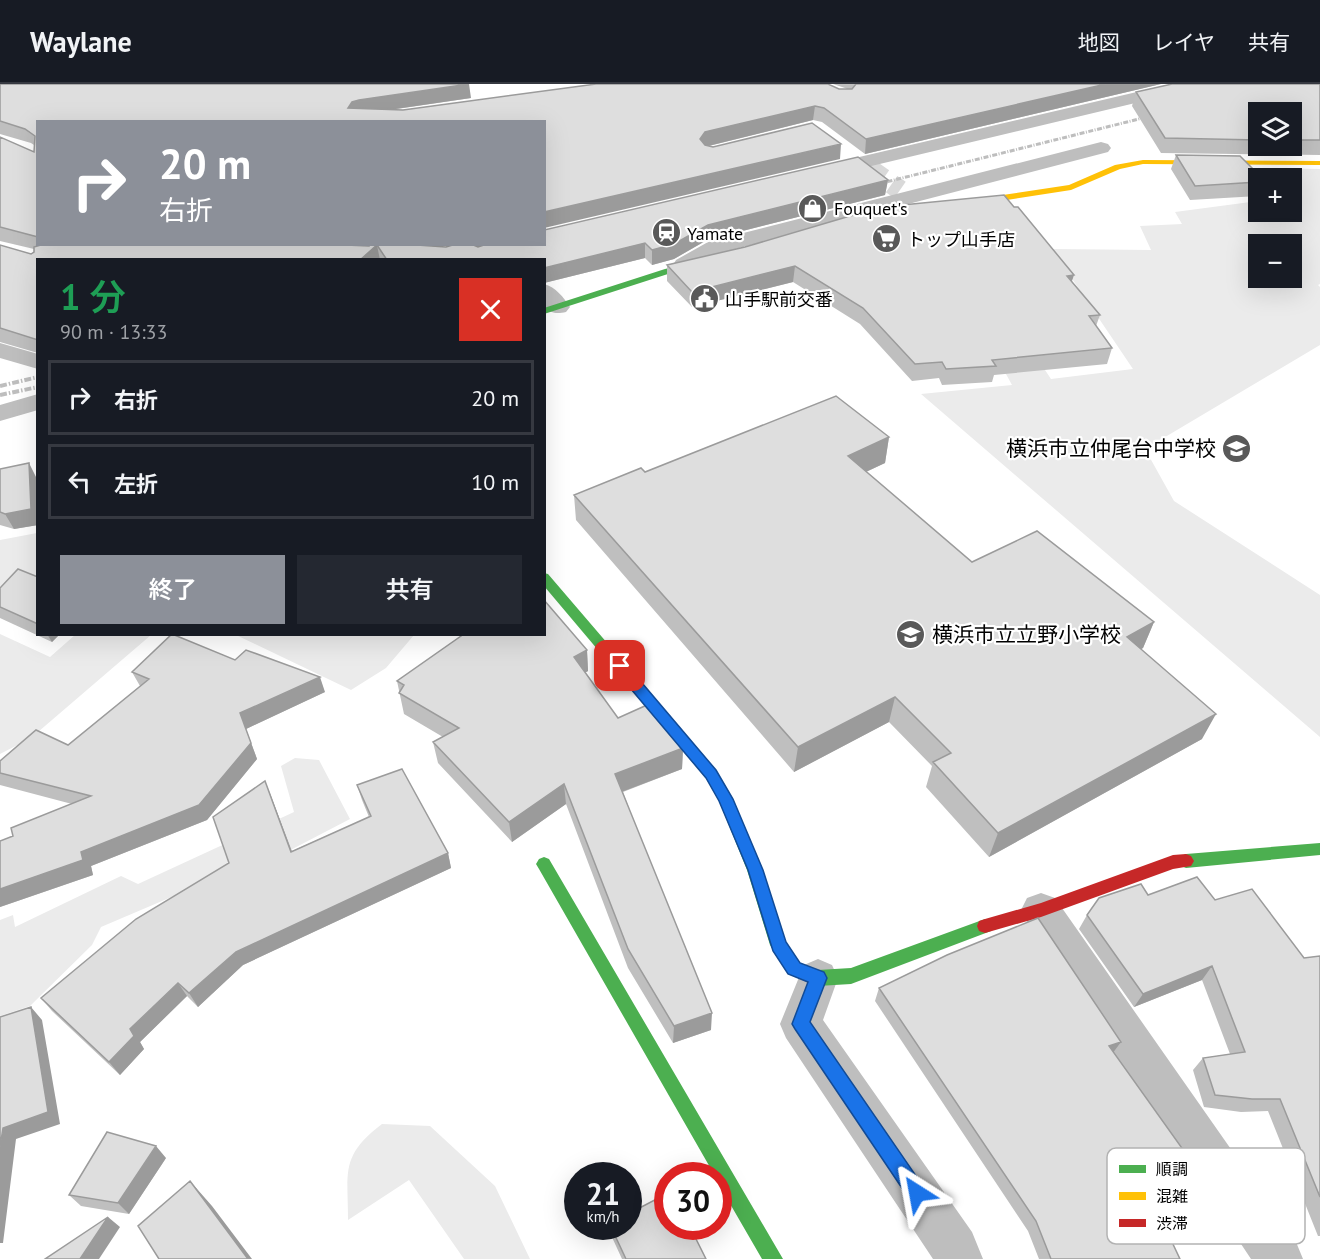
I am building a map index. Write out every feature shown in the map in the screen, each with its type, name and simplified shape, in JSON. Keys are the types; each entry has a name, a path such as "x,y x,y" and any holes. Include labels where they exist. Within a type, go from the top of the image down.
{"street":[{"path":"807,176 864,165 1194,84"},
{"path":"549,303 684,265 716,247 1101,148"},
{"path":"842,149 864,165"},
{"path":"951,205 1071,187 1118,167 1143,162 1320,163"},
{"path":"0,350 36,361"},
{"path":"0,413 36,403"},
{"path":"546,579 711,774 726,799 755,870 778,945 794,969 818,978 851,976 970,930 1041,910 1173,862 1320,849"},
{"path":"544,864 773,1259"},
{"path":"1041,910 1203,1148"},
{"path":"818,978 801,1024 955,1249 959,1259"},
{"path":"1269,1244 1279,1259"}],"shaded area":[{"path":"1302,169 1320,169 1320,284 1318,285 1320,287 1320,345 1145,449 1174,501 1320,595 1320,737 921,394 1012,385 978,323 1023,337 1051,379 1133,369 1052,249 1151,250 1140,226 1182,224 1175,212 1248,202 1248,222 1302,222"},
{"path":"36,533 36,581 0,588 0,540"},
{"path":"0,634 50,657 74,636 150,636 31,738 0,754"},
{"path":"238,636 413,636 386,668 351,690"},
{"path":"295,758 319,760 350,819 233,880 202,884 101,927 92,945 30,1006 0,1016 0,920 13,915 15,927 121,876 138,884 294,812 281,766"},
{"path":"382,1124 430,1126 495,1186 530,1259 464,1259 409,1180 348,1220 349,1166 359,1146"}],"building":[{"path":"0,84 469,84 359,100 352,102 348,108 403,110 596,84 828,84 839,89 852,89 856,84 1106,84 866,139 824,108 815,106 705,132 700,139 705,145 713,147 812,123 841,144 546,212 546,120 36,120 36,236 0,227 0,137 34,152 35,136 25,129 0,121"},
{"path":"1172,84 1320,84 1320,140 1302,140 1302,102 1248,102 1248,140 1165,138 1136,92"},
{"path":"1176,155 1240,156 1252,168 1248,168 1248,183 1195,186"},
{"path":"858,157 888,180 708,225 674,244 652,250 645,243 546,268 546,258 386,258 378,246 546,246 546,230"},
{"path":"1004,195 1014,207 1018,207 1074,275 1067,276 1100,315 1089,316 1112,348 992,360 996,366 946,369 942,362 915,364 863,308 795,266 692,292 667,265 745,247 850,216 902,205"},
{"path":"0,245 31,254 34,252 34,247 376,246 362,258 36,258 36,339 0,328"},
{"path":"836,396 889,437 848,456 972,562 1037,531 1154,622 1127,637 1216,714 998,833 933,762 951,753 895,697 798,747 574,495 641,468 645,472"},
{"path":"29,463 31,509 5,514 0,512 0,469"},
{"path":"18,569 36,576 36,623 0,607 0,588"},
{"path":"546,602 587,650 574,657 618,718 647,705 683,748 615,774 712,1013 674,1026 628,949 564,784 509,822 433,742 459,728 399,693 404,685 397,681 461,636 546,636"},
{"path":"170,636 177,636 235,660 246,650 320,677 240,713 251,743 199,805 81,852 83,860 0,889 0,841 13,836 11,828 91,796 0,773 0,761 36,730 68,745 149,679 132,672"},
{"path":"402,769 448,853 236,952 189,993 178,983 130,1029 134,1036 109,1062 41,998 136,919 229,863 213,817 265,781 291,852 371,816 357,785"},
{"path":"1197,877 1215,900 1252,889 1304,958 1320,956 1320,1197 1305,1160 1305,1148 1300,1148 1280,1099 1215,1095 1203,1058 1245,1052 1212,966 1143,994 1087,915 1099,898 1141,884 1148,895"},
{"path":"1038,918 1121,1042 1109,1046 1182,1148 1107,1148 1107,1244 1173,1244 1180,1259 1051,1259 1036,1221 879,988 947,955"},
{"path":"31,1007 48,1112 3,1128 0,1147 0,1017"},
{"path":"107,1132 156,1146 118,1203 69,1195"},
{"path":"190,1181 248,1259 159,1259 138,1226"},
{"path":"654,1200 654,1240 696,1240 706,1259 626,1259 617,1240 642,1240 642,1207"},
{"path":"108,1217 80,1259 45,1259"}],"tunnel":[{"path":"867,167 900,190"}],"railway":[{"path":"870,186 1155,115"},
{"path":"0,386 36,377"},
{"path":"0,395 36,387"}],"traffic: fast":[{"path":"546,310 647,277 710,261"},
{"path":"546,579 711,774 726,799 755,870 778,945 794,969 818,978 851,976 985,926"},
{"path":"1186,861 1320,849"},
{"path":"544,864 773,1259"}],"traffic: slow":[{"path":"962,204 1071,187 1118,167 1143,162 1320,163"}],"traffic: jam":[{"path":"985,926 1041,910 1173,862 1186,861"}],"place":[{"name":"Fouquet's","path":"813,208"},
{"name":"Yamate","path":"666,233"},
{"name":"トップ山手店","path":"886,239"},
{"name":"山手駅前交番","path":"704,299"},
{"name":"横浜市立仲尾台中学校","path":"1237,448"},
{"name":"横浜市立立野小学校","path":"911,634"}],"route":[{"path":"620,666 711,774 726,799 755,870 778,945 794,969 818,978 801,1024 917,1193"}]}
